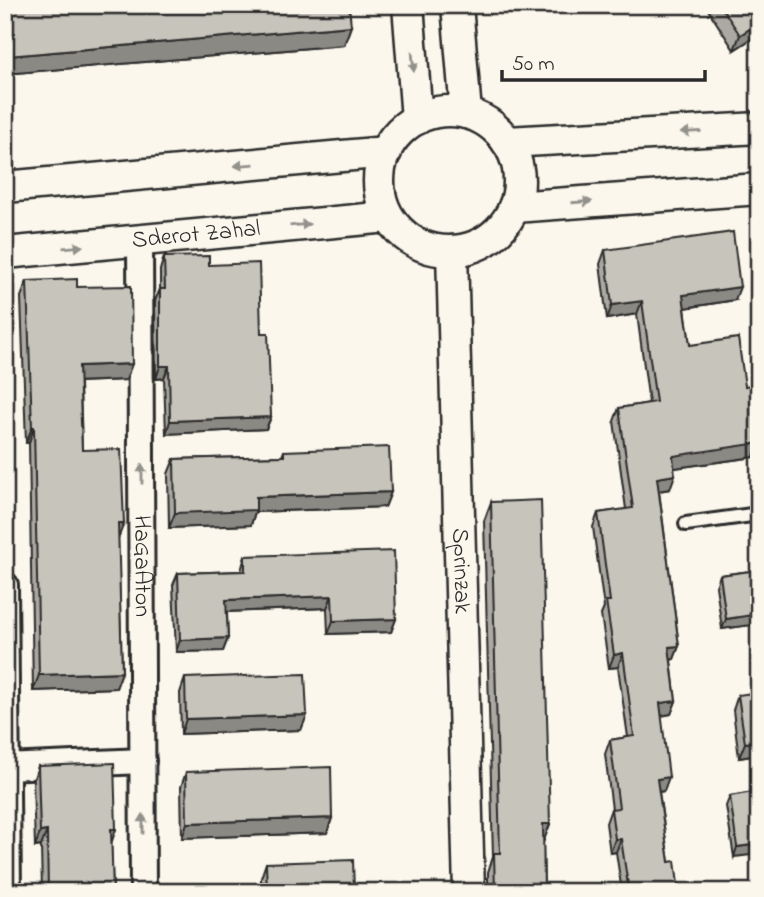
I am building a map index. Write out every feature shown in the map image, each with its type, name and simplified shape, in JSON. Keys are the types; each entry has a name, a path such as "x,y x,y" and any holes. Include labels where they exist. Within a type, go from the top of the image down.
{"street":[{"path":"408,5 417,119"},
{"path":"457,5 466,113"},
{"path":"441,112 466,113 482,119 496,129 507,142 518,174 519,185 514,207 504,224 489,238 472,247 452,251 433,250 415,243 400,232 388,217 380,196 379,173 393,139 417,119 441,112"},
{"path":"507,142 759,128"},
{"path":"5,187 386,152"},
{"path":"514,207 759,189"},
{"name":"Sderot Zahal","path":"5,253 388,217"},
{"name":"HaGaAton","path":"140,240 143,892"},
{"name":"Sprinzak","path":"452,251 469,892"},
{"path":"5,586 8,892"},
{"path":"7,767 143,761"}],"lane":[{"path":"686,524 759,514"}],"building":[{"path":"5,5 349,5 351,26 8,56"},
{"path":"720,5 759,5 759,23 740,35"},
{"path":"733,232 740,287 683,295 690,345 738,338 745,386 759,384 759,443 673,456 675,475 657,478 679,646 669,647 676,701 660,703 669,777 657,779 669,862 675,861 679,892 629,892 621,839 615,839 611,809 619,808 610,740 634,736 623,653 614,655 598,513 633,508 619,408 656,402 642,301 612,305 605,250"},
{"path":"209,256 209,265 259,263 261,333 268,333 271,417 170,421 169,366 160,366 160,289 165,289 164,257"},
{"path":"77,279 77,287 131,286 132,364 79,366 82,450 121,449 124,523 118,523 122,672 39,675 34,427 27,281"},
{"path":"389,447 391,492 256,497 256,510 175,513 174,459 284,456 284,451"},
{"path":"541,500 550,824 543,824 544,892 495,892 494,853 500,853 491,502"},
{"path":"394,551 396,619 333,621 332,596 226,600 228,638 180,640 178,573 245,571 245,556"},
{"path":"759,570 759,614 726,619 720,575"},
{"path":"305,674 307,715 186,719 185,678"},
{"path":"759,692 759,741 745,743 738,695"},
{"path":"114,763 116,829 111,829 113,892 48,892 47,831 40,832 38,766"},
{"path":"331,767 332,818 187,823 186,772"},
{"path":"759,791 759,844 737,847 730,796"},
{"path":"353,860 354,892 267,892 266,863"}]}
